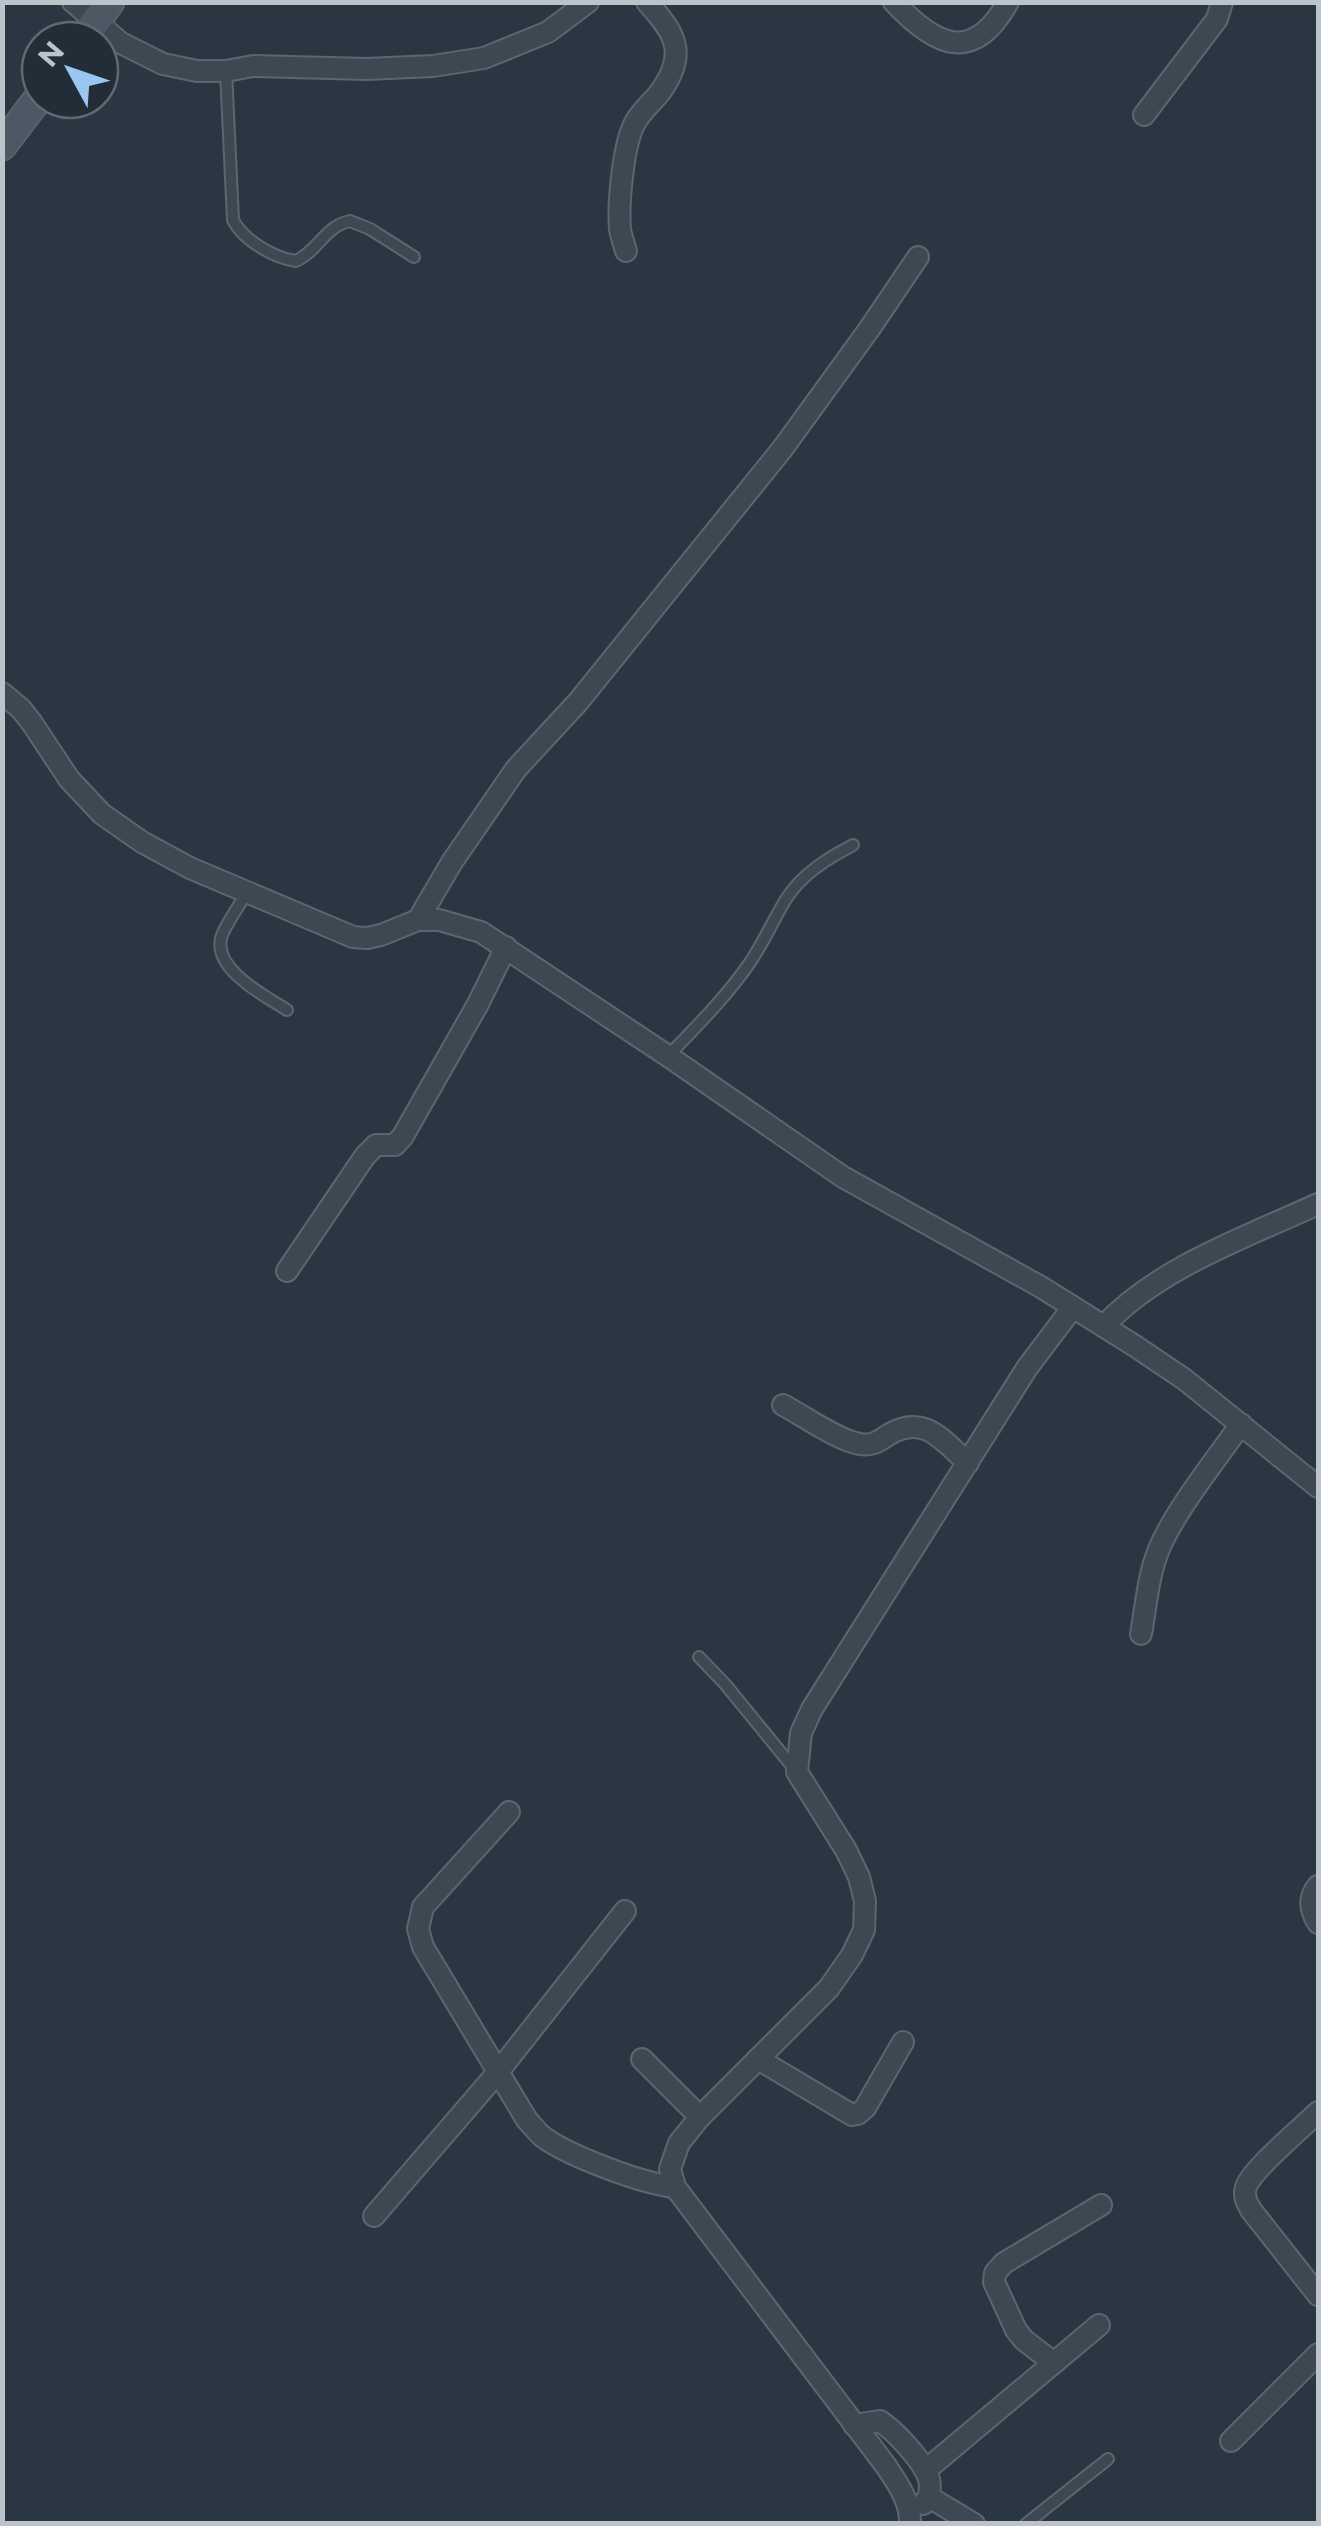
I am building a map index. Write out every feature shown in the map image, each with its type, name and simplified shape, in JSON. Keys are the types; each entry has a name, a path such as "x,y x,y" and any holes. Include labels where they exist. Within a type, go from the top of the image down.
{"main road":[{"path":"2,146 22,120"}],"street":[{"path":"73,2 94,20"},
{"path":"120,43 163,64 197,72 253,66 432,66 484,58 548,32 588,2"},
{"path":"626,251 620,230 621,186 628,144 634,124 662,90 676,51 673,34 648,2"},
{"path":"894,2 931,36 949,42 970,42 987,33 1008,2"},
{"path":"1144,115 1218,19 1222,2"},
{"path":"418,920 452,862 516,769 578,702 783,448 918,257"},
{"path":"2,694 21,708 68,779 102,814 142,842 190,868 352,937 381,935 418,920 439,920 481,932 843,1177 1041,1286 1184,1379 1318,1487"},
{"path":"287,1271 365,1156 376,1145 395,1145 403,1136 506,947"},
{"path":"1104,1326 1119,1309 1164,1279 1216,1250 1318,1204"},
{"path":"910,2520 902,2490 674,2187 670,2169 678,2143 700,2117 829,1988 852,1956 864,1930 865,1902 846,1850 796,1772 801,1733 1026,1368 1073,1306"},
{"path":"783,1404 851,1442 864,1445 875,1444 902,1427 919,1426 934,1433 968,1462"},
{"path":"1141,1634 1159,1550 1240,1424"},
{"path":"509,1812 423,1907 418,1929 423,1947 527,2120 540,2134 562,2149 654,2185 674,2187"},
{"path":"1318,1886 1312,1893 1311,1908 1318,1923"},
{"path":"374,2216 498,2072 625,1910"},
{"path":"758,2058 852,2115 865,2108 903,2042"},
{"path":"642,2059 700,2117"},
{"path":"1318,2112 1255,2173 1246,2186 1245,2198 1318,2295"},
{"path":"1054,2363 1016,2330 994,2282 996,2273 1004,2263 1100,2205"},
{"path":"926,2470 1099,2325"},
{"path":"1231,2441 1318,2354"},
{"path":"854,2425 874,2421 886,2425 926,2470 929,2497 910,2520"},
{"path":"929,2497 974,2524"}],"lane":[{"path":"226,71 233,220 244,235 296,262 332,228 350,221 414,257"},
{"path":"668,1056 700,1024 751,961 788,895 830,857 853,845"},
{"path":"247,892 220,939 221,955 231,970 287,1010"},
{"path":"699,1657 796,1772"},
{"path":"1026,2524 1108,2459"}]}
